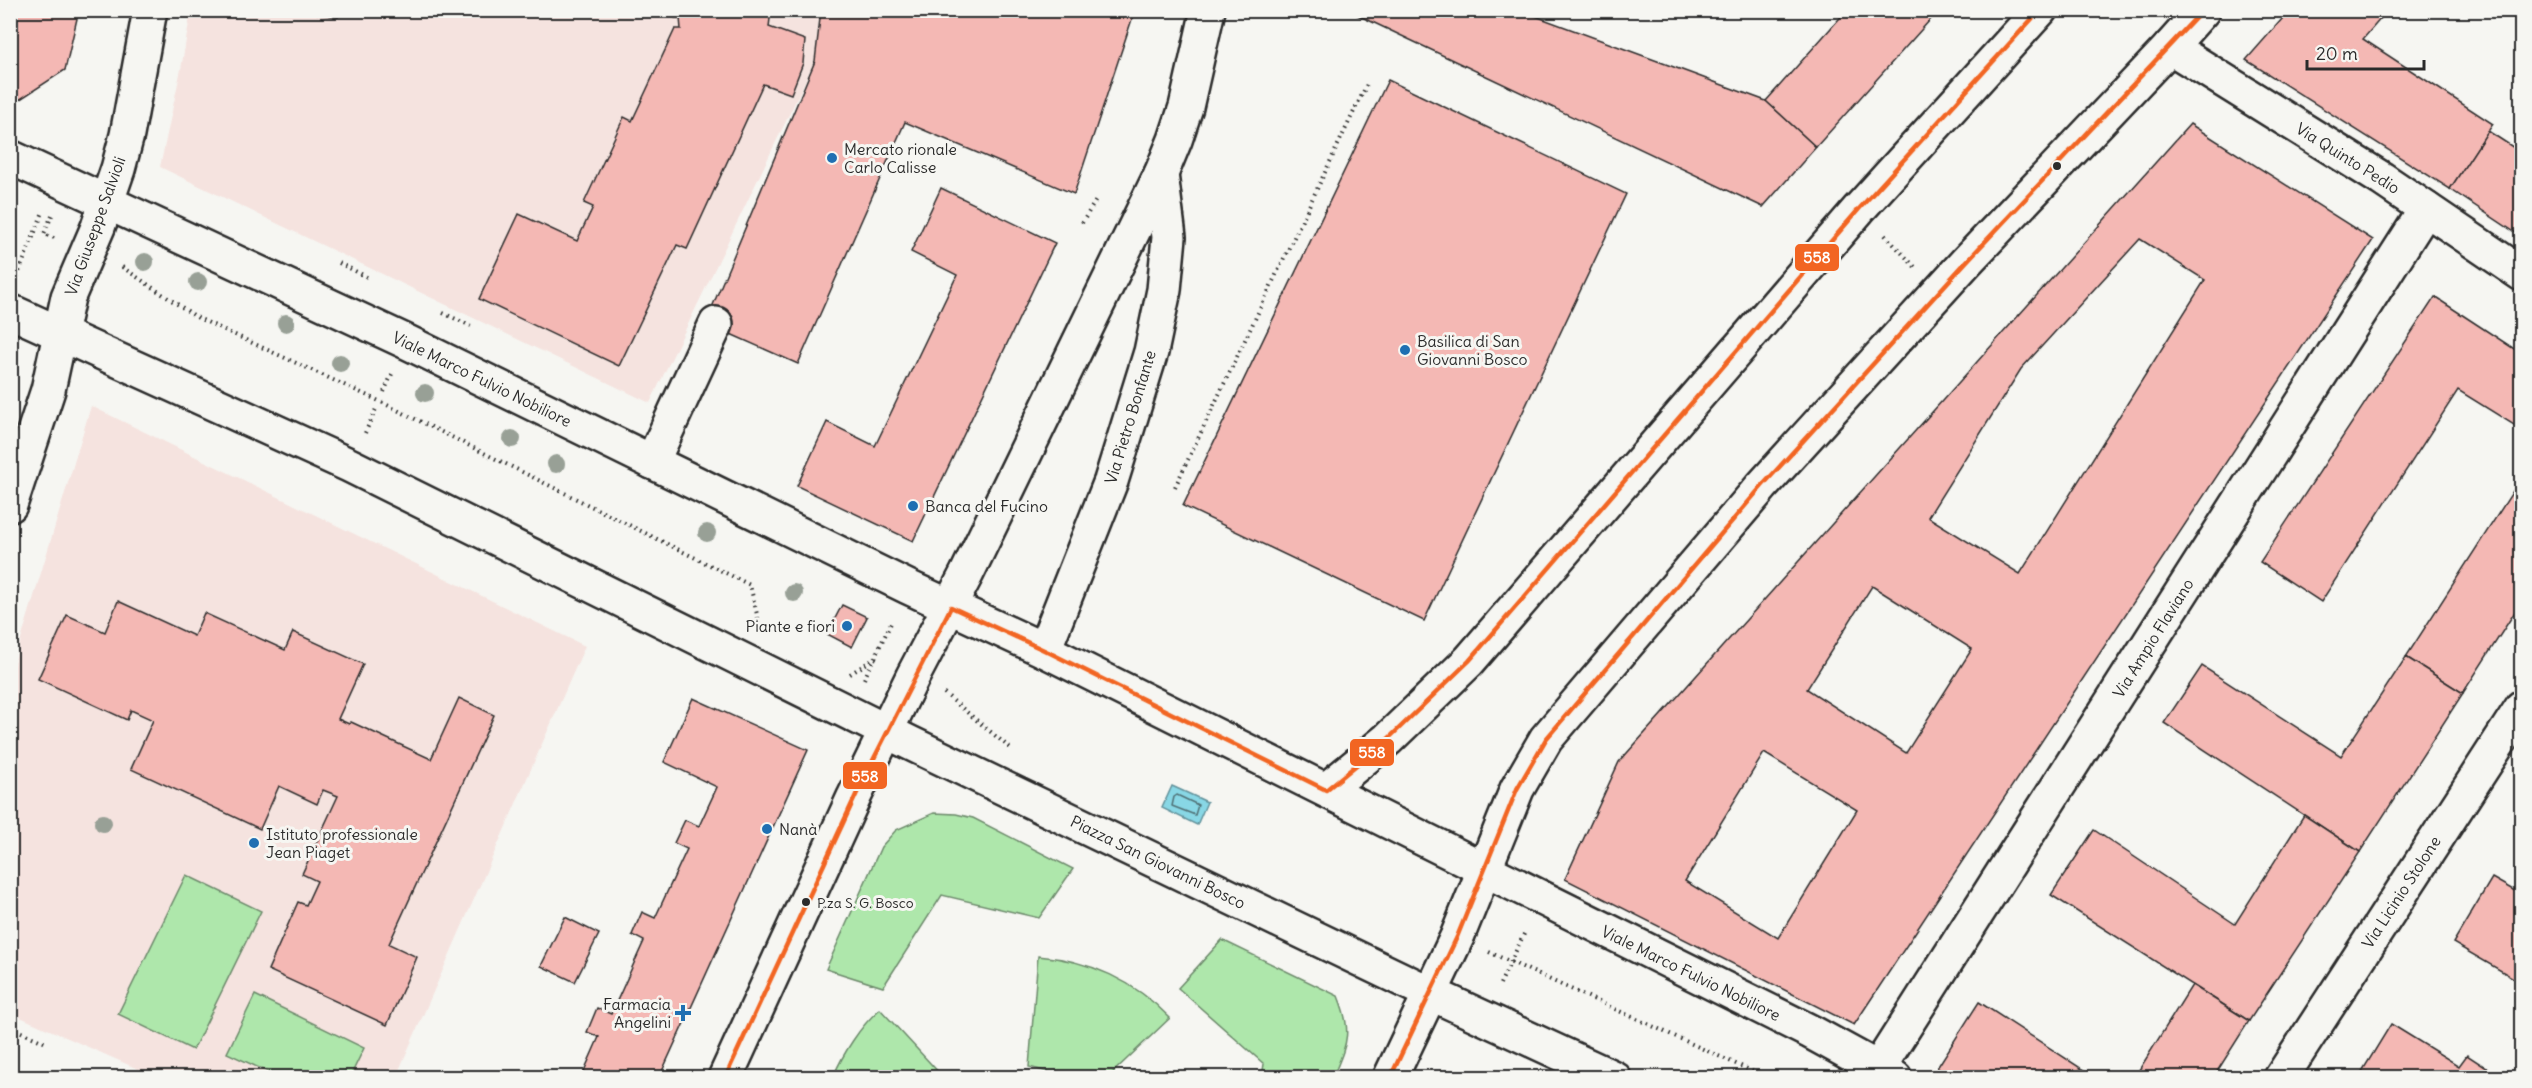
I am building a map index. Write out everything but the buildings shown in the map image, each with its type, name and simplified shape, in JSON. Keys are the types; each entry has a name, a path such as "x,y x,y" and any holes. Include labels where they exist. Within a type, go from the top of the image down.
{"street":[{"name":"Via Giuseppe Salvioli","path":"10,505 48,390 68,297 107,203 127,135 150,10"},
{"name":"Via Pietro Bonfante","path":"951,607 1161,174 1180,126 1208,10"},
{"path":"1326,790 1388,740 1469,661 1859,209 2040,10"},
{"path":"1390,1077 1457,937 1525,772 1559,724 1770,477 1966,262 2203,10"},
{"name":"Via Quinto Pedio","path":"2170,47 2426,209 2522,274"},
{"name":"Viale Marco Fulvio Nobiliore","path":"10,157 407,342 951,607"},
{"name":"Via Pietro Bonfante","path":"1044,650 1112,481 1151,352 1164,290 1169,237 1161,174"},
{"name":"Via Ampio Flaviano","path":"1887,1072 2426,209"},
{"path":"12,298 59,335 350,465 887,731"},
{"path":"652,462 717,324"},
{"path":"725,1077 913,676 951,607 1044,650 1485,870"},
{"name":"Via Licinio Stolone","path":"2281,1077 2522,707"},
{"name":"Piazza San Giovanni Bosco","path":"887,731 1430,993"},
{"name":"Viale Marco Fulvio Nobiliore","path":"1485,870 1887,1072"},
{"path":"1430,993 1614,1077"}],"path":[{"path":"1175,487 1368,82"},
{"path":"1082,223 1096,200"},
{"path":"12,298 44,210 52,215 44,234 112,261 198,318 379,401 750,585 763,637"},
{"path":"1877,227 1916,268"},
{"path":"339,263 367,277"},
{"path":"443,313 471,326"},
{"path":"363,435 376,409"},
{"path":"861,687 893,617"},
{"path":"875,658 937,687 1017,753"},
{"path":"846,676 875,658"},
{"path":"1498,987 1525,932"},
{"path":"1499,956 1767,1077"},
{"path":"10,1027 46,1043"}],"shaded area":[{"path":"191,11 820,11 815,61 650,403 160,167"},
{"name":"Istituto professionale Jean Piaget","path":"91,406 585,646 396,1077 156,1077 11,1013 11,673"}],"green space":[{"path":"934,813 956,814 973,818 1073,869 1039,918 942,895 883,987 826,969 881,847 896,830"},
{"path":"186,875 261,911 193,1050 118,1014"},
{"path":"1222,940 1338,996 1347,1029 1345,1046 1333,1077 1262,1077 1264,1064 1178,988"},
{"path":"1038,956 1075,962 1110,975 1142,993 1170,1018 1108,1077 1067,1077 1029,1067"},
{"path":"255,995 364,1048 350,1077 279,1077 227,1053"},
{"path":"880,1009 943,1077 833,1077 853,1041"}],"water":[{"path":"1172,786 1207,802 1197,825 1162,808"}],"transit line":[{"name":"558","path":"725,1078 862,782 951,607 1044,650 1326,790 1388,739 1469,661 1859,209 2040,10"},
{"name":"558","path":"1390,1078 1457,937 1517,789 1546,739 1762,486 1966,262 2203,10"}],"place":[{"name":"Mercato rionale Carlo Calisse","path":"832,158"},
{"name":"Basilica di San Giovanni Bosco","path":"1405,350"},
{"name":"Banca del Fucino","path":"913,506"},
{"name":"Piante e fiori","path":"847,626"},
{"name":"Nanà","path":"767,829"},
{"name":"Istituto professionale Jean Piaget","path":"254,843"},
{"name":"P.za S. G. Bosco","path":"806,902"},
{"name":"Farmacia Angelini","path":"683,1013"}]}
